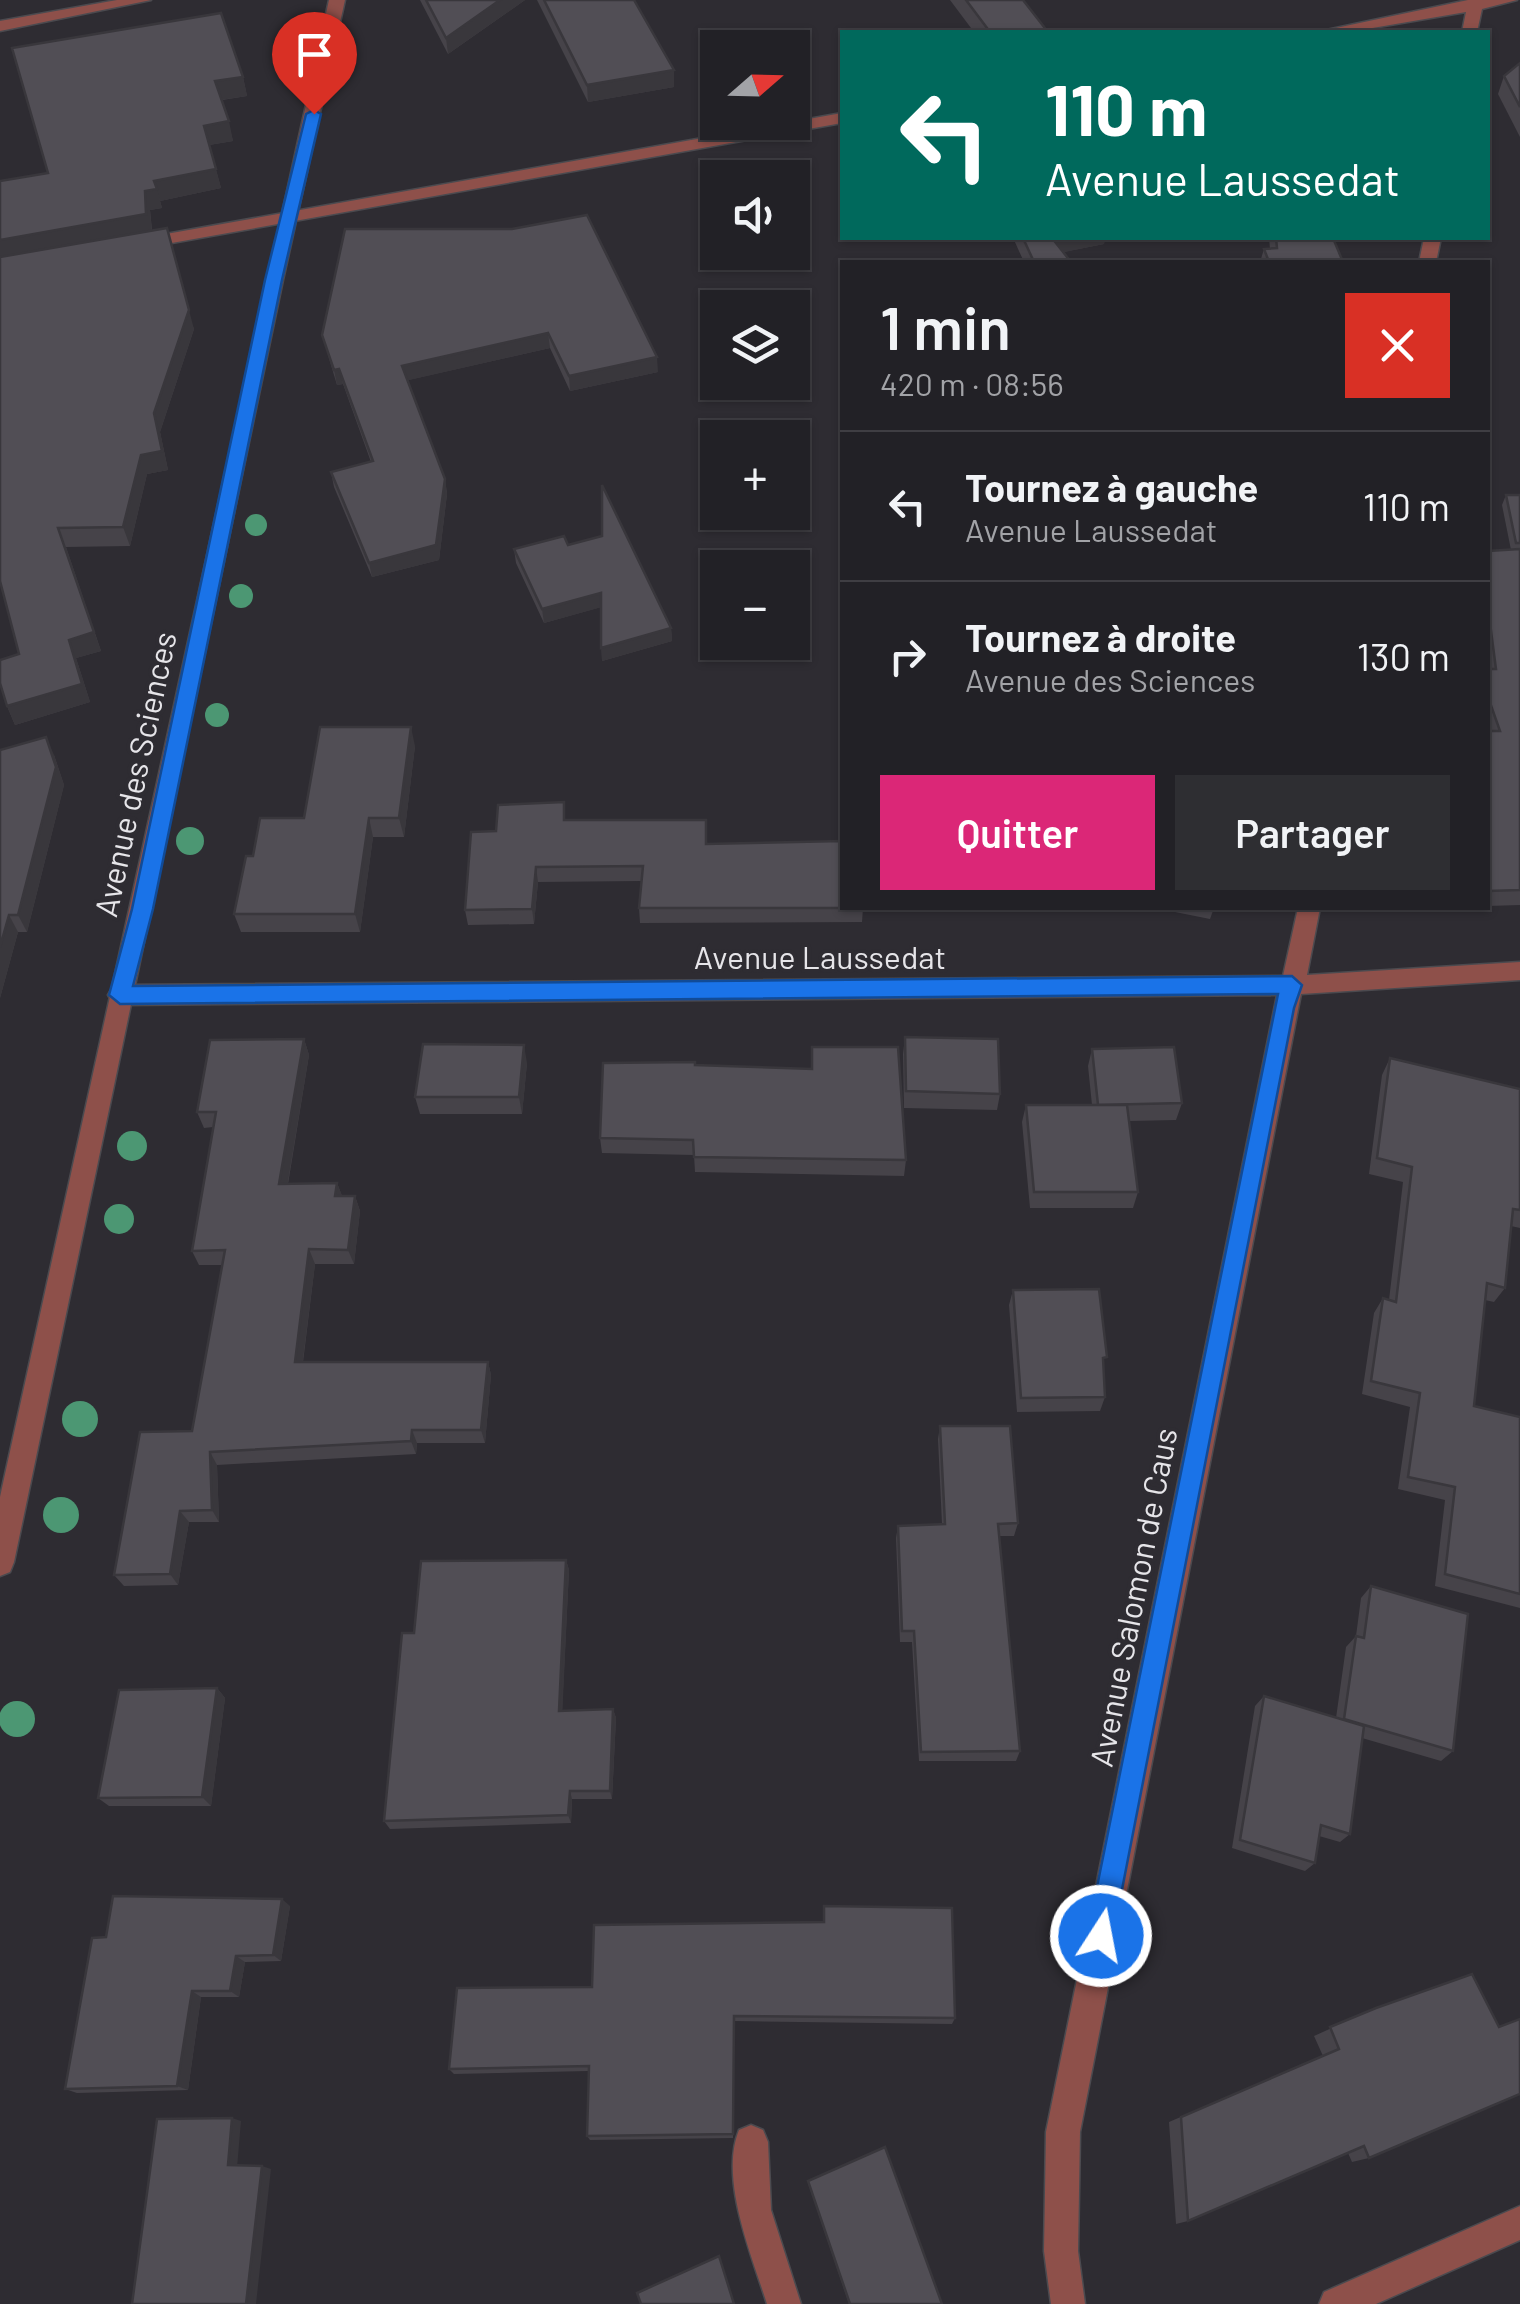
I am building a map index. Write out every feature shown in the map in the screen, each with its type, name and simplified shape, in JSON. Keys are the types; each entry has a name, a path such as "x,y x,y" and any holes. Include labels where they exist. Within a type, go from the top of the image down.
{"street":[{"path":"0,26 143,0"},
{"name":"Avenue des Sciences","path":"0,1562 337,0"},
{"path":"1335,30 1510,0"},
{"path":"1470,30 1475,3"},
{"path":"112,248 840,118"},
{"name":"Avenue Salomon de Caus","path":"1068,2304 1061,2251 1063,2132 1262,1118 1309,910"},
{"name":"Avenue Laussedat","path":"120,995 1292,985 1520,971"},
{"path":"752,2142 754,2210 784,2304"},
{"path":"1336,2304 1520,2223"}],"building":[{"path":"426,0 500,0 446,38"},
{"path":"544,0 634,0 674,70 587,85"},
{"path":"966,0 1023,0 1046,30 988,30"},
{"path":"221,13 243,77 215,81 229,121 204,126 216,169 154,181 157,189 145,191 146,214 0,240 0,181 48,173 12,48"},
{"path":"1520,63 1520,107 1504,76"},
{"path":"587,215 657,357 569,376 548,333 402,366 445,479 436,545 369,563 331,472 373,461 339,369 334,370 322,335 345,229 512,229"},
{"path":"167,228 189,310 154,413 162,451 141,455 123,527 58,528 94,632 69,640 82,684 7,706 0,683 0,660 19,654 0,581 0,257"},
{"path":"1024,240 1054,240 1069,260 1033,260"},
{"path":"1276,240 1334,240 1342,260 1268,260 1264,249 1277,248"},
{"path":"602,485 671,628 601,648 601,593 542,609 514,549 564,536 568,545 602,536"},
{"path":"1506,495 1520,495 1520,543 1516,543"},
{"path":"1520,549 1520,890 1490,891 1490,731 1500,731 1490,703 1490,669 1496,669 1490,623 1490,551"},
{"path":"320,727 411,727 399,818 369,818 355,914 234,914 246,856 253,856 260,818 304,818"},
{"path":"46,737 56,767 18,915 9,915 0,947 0,750"},
{"path":"564,802 564,820 706,820 706,844 840,841 840,908 639,908 643,866 536,867 532,909 465,910 471,832 496,831 498,805"},
{"path":"905,1037 998,1039 1000,1094 906,1091"},
{"path":"304,1039 279,1184 337,1183 335,1196 355,1196 348,1250 309,1249 295,1362 488,1362 481,1430 412,1430 411,1441 210,1452 212,1510 180,1511 170,1574 114,1575 140,1432 192,1431 225,1250 192,1251 216,1112 197,1112 210,1040"},
{"path":"423,1044 524,1045 519,1097 415,1097"},
{"path":"812,1047 898,1047 906,1160 694,1157 693,1140 600,1138 603,1063 695,1062 812,1069"},
{"path":"1174,1047 1182,1103 1098,1105 1092,1049"},
{"path":"1390,1058 1520,1089 1520,1210 1513,1209 1505,1288 1487,1283 1474,1406 1520,1417 1520,1594 1445,1574 1455,1487 1408,1477 1420,1393 1371,1381 1383,1298 1396,1302 1412,1167 1377,1158"},
{"path":"1026,1105 1127,1105 1138,1192 1034,1192"},
{"path":"1099,1289 1107,1357 1103,1358 1105,1397 1021,1398 1013,1290"},
{"path":"940,1426 1010,1426 1018,1523 998,1524 1020,1751 921,1752 914,1631 902,1631 898,1526 945,1524"},
{"path":"566,1560 559,1711 613,1709 610,1791 570,1791 568,1815 384,1821 402,1633 414,1633 421,1561"},
{"path":"1371,1586 1468,1614 1453,1751 1344,1719 1356,1636 1364,1638"},
{"path":"217,1688 202,1797 98,1798 119,1690"},
{"path":"1264,1696 1364,1726 1350,1834 1321,1825 1315,1863 1240,1840"},
{"path":"113,1896 282,1899 273,1955 236,1956 230,1991 192,1991 177,2086 65,2089 92,1938 106,1937"},
{"path":"824,1906 952,1908 955,2018 734,2016 733,2134 587,2136 589,2066 449,2069 457,1988 592,1987 594,1925 824,1922"},
{"path":"1472,1974 1499,2027 1520,2019 1520,2094 1369,2158 1364,2146 1188,2221 1181,2117 1339,2049 1330,2027"},
{"path":"232,2118 228,2165 262,2166 246,2304 132,2304 157,2119"},
{"path":"885,2147 942,2304 850,2304 808,2181"},
{"path":"719,2256 734,2304 641,2304 637,2293"}],"route":[{"path":"314,114 274,280 142,909 120,995 1292,985 1284,1008 1101,1936"}]}
